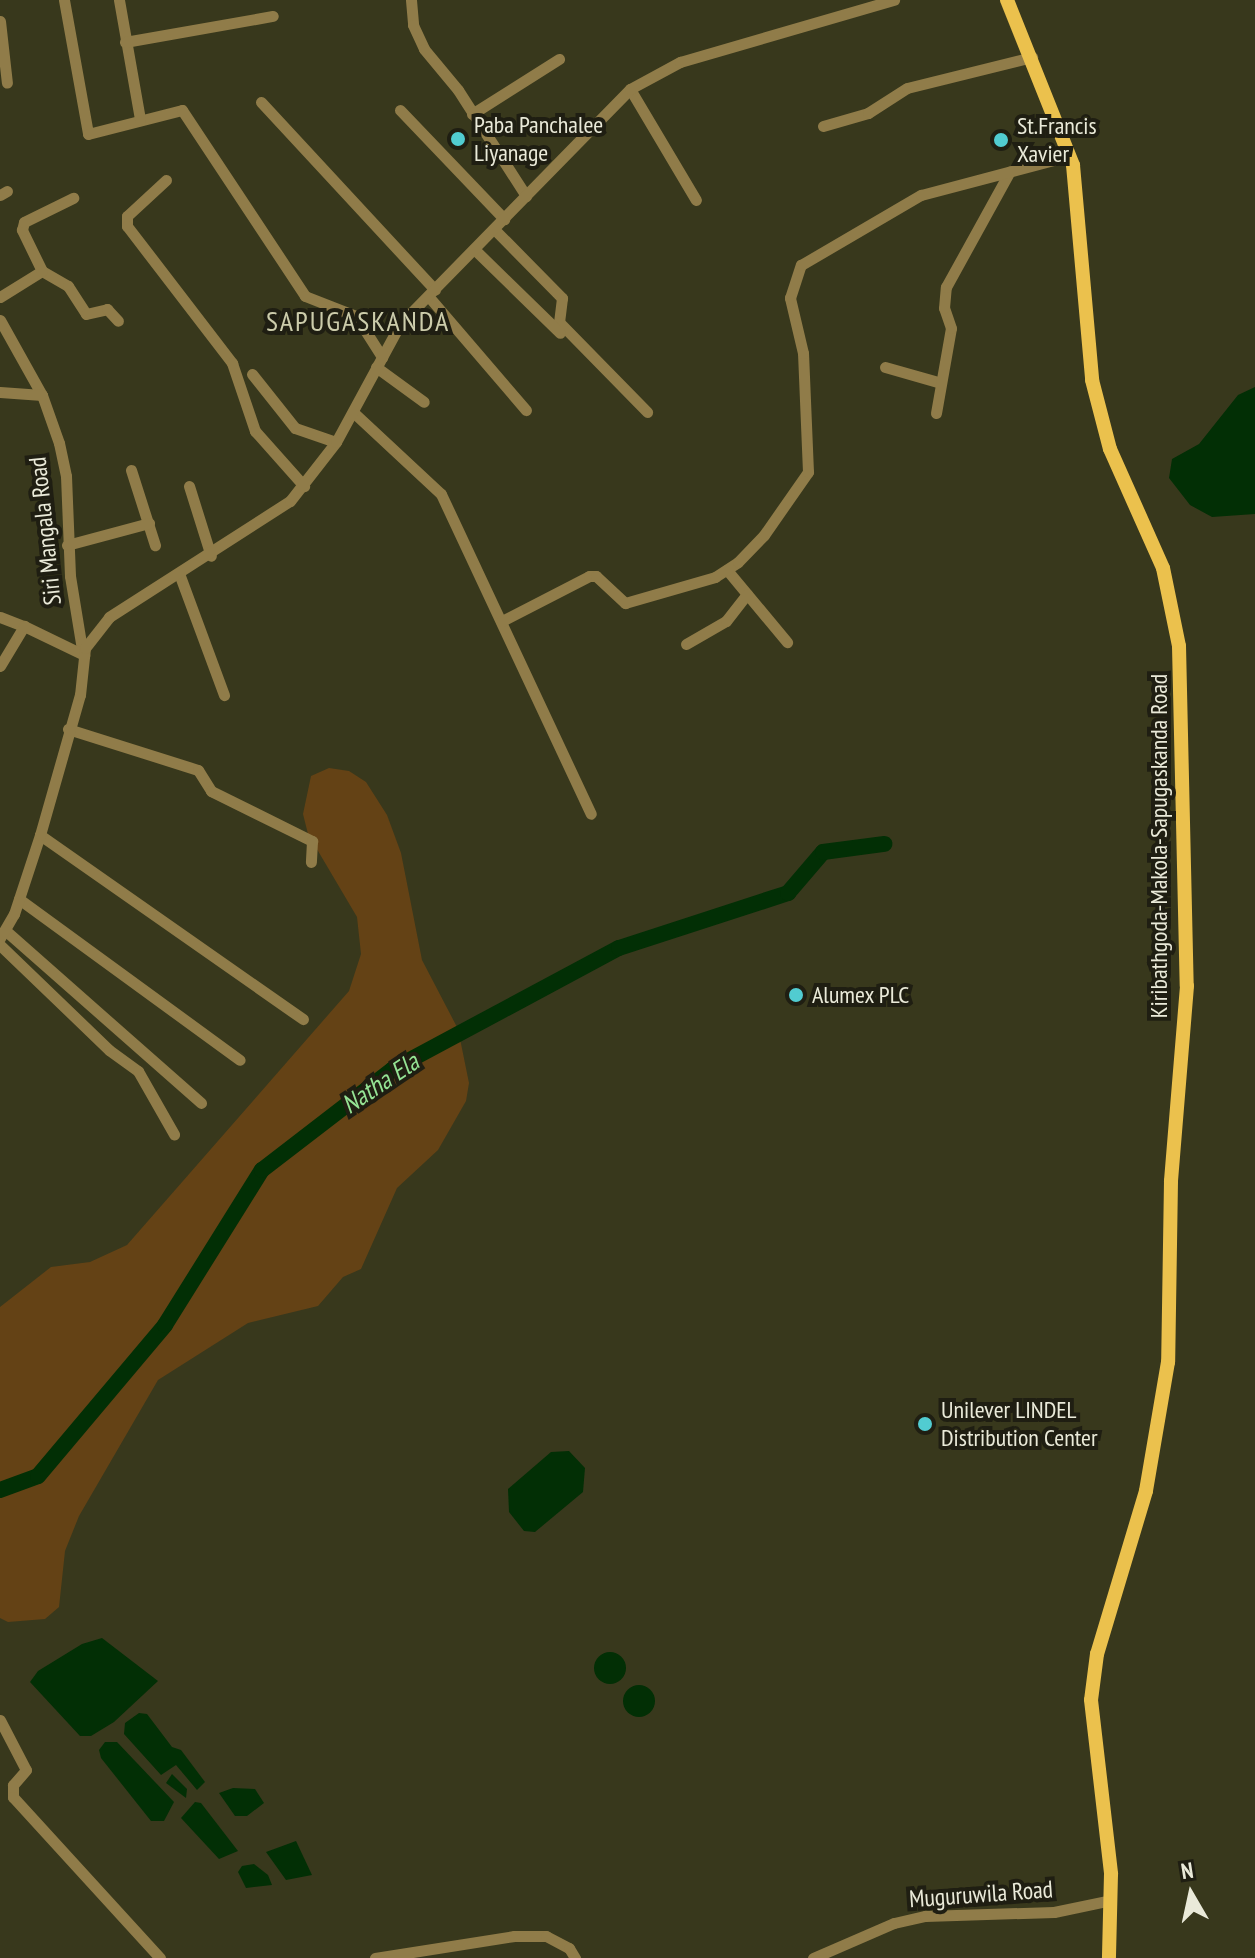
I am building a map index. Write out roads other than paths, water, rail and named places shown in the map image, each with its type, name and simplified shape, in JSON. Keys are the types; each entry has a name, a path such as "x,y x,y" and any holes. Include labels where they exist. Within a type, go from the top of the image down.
{"main road":[{"name":"Kiribathgoda-Makola-Sapugaskanda Road","path":"1007,0 1069,156 1101,417 1163,568 1176,617 1187,986 1171,1181 1171,1319 1165,1389 1146,1491 1097,1654 1091,1700 1111,1900 1109,1958"}],"street":[{"path":"64,0 88,134 182,110 305,296 356,316 379,362 424,402"},
{"path":"119,0 140,119"},
{"path":"411,0 413,25 424,49 526,196"},
{"path":"838,0 842,14"},
{"path":"201,1103 3,934 19,899 40,835 80,695 84,655 109,617 180,576 277,512 304,486 336,442 400,324 630,89 680,62 894,0"},
{"path":"125,42 273,16"},
{"path":"0,21 7,83"},
{"path":"823,126 858,117 907,88 1032,57"},
{"path":"472,114 559,59"},
{"path":"630,89 696,200"},
{"path":"261,102 432,293 526,410"},
{"path":"400,110 504,219"},
{"path":"502,621 589,576 596,576 625,603 727,570 764,535 808,475 803,353 790,298 801,265 900,204 953,183 1069,156"},
{"path":"936,413 951,328 944,308 946,287 1010,171"},
{"path":"166,180 127,216 127,226 232,363 255,431 304,486"},
{"path":"73,198 22,226 42,271 68,286 86,314 107,309 118,321"},
{"path":"494,229 562,298 559,322 647,412"},
{"path":"474,249 597,371"},
{"path":"0,297 42,271"},
{"name":"Siri Mangala Road","path":"0,320 42,395 66,476 67,545 84,655"},
{"path":"885,367 941,383"},
{"path":"252,374 295,428 336,442"},
{"path":"0,392 42,395"},
{"path":"353,412 441,494 591,814"},
{"path":"131,470 155,545"},
{"path":"189,486 211,556"},
{"path":"67,545 149,523"},
{"path":"727,570 787,642"},
{"path":"180,576 224,695"},
{"path":"686,644 726,621 747,594"},
{"path":"0,617 84,655"},
{"path":"0,666 24,626"},
{"path":"68,729 198,770 211,791 312,841 311,862"},
{"path":"40,835 303,1019"},
{"path":"19,899 240,1060"},
{"path":"0,945 109,1050 138,1071 174,1134"},
{"path":"0,1720 26,1770 13,1785 13,1797 160,1958"},
{"name":"Muguruwila Road","path":"813,1958 925,1916 1054,1912 1111,1900"},
{"path":"375,1958 514,1936 546,1936 569,1948 575,1958"}],"waterway":[{"name":"Natha Ela","path":"0,1490 38,1476 165,1325 262,1170 393,1069 619,948 788,893 823,852 884,844"}],"place":[{"name":"Paba Panchalee Liyanage","path":"458,139"},
{"name":"St.Francis Xavier","path":"1001,140"},
{"name":"Alumex PLC","path":"796,995"},
{"name":"Unilever LINDEL Distribution Center","path":"925,1424"}],"district":[{"name":"SAPUGASKANDA","path":"358,321"}]}
